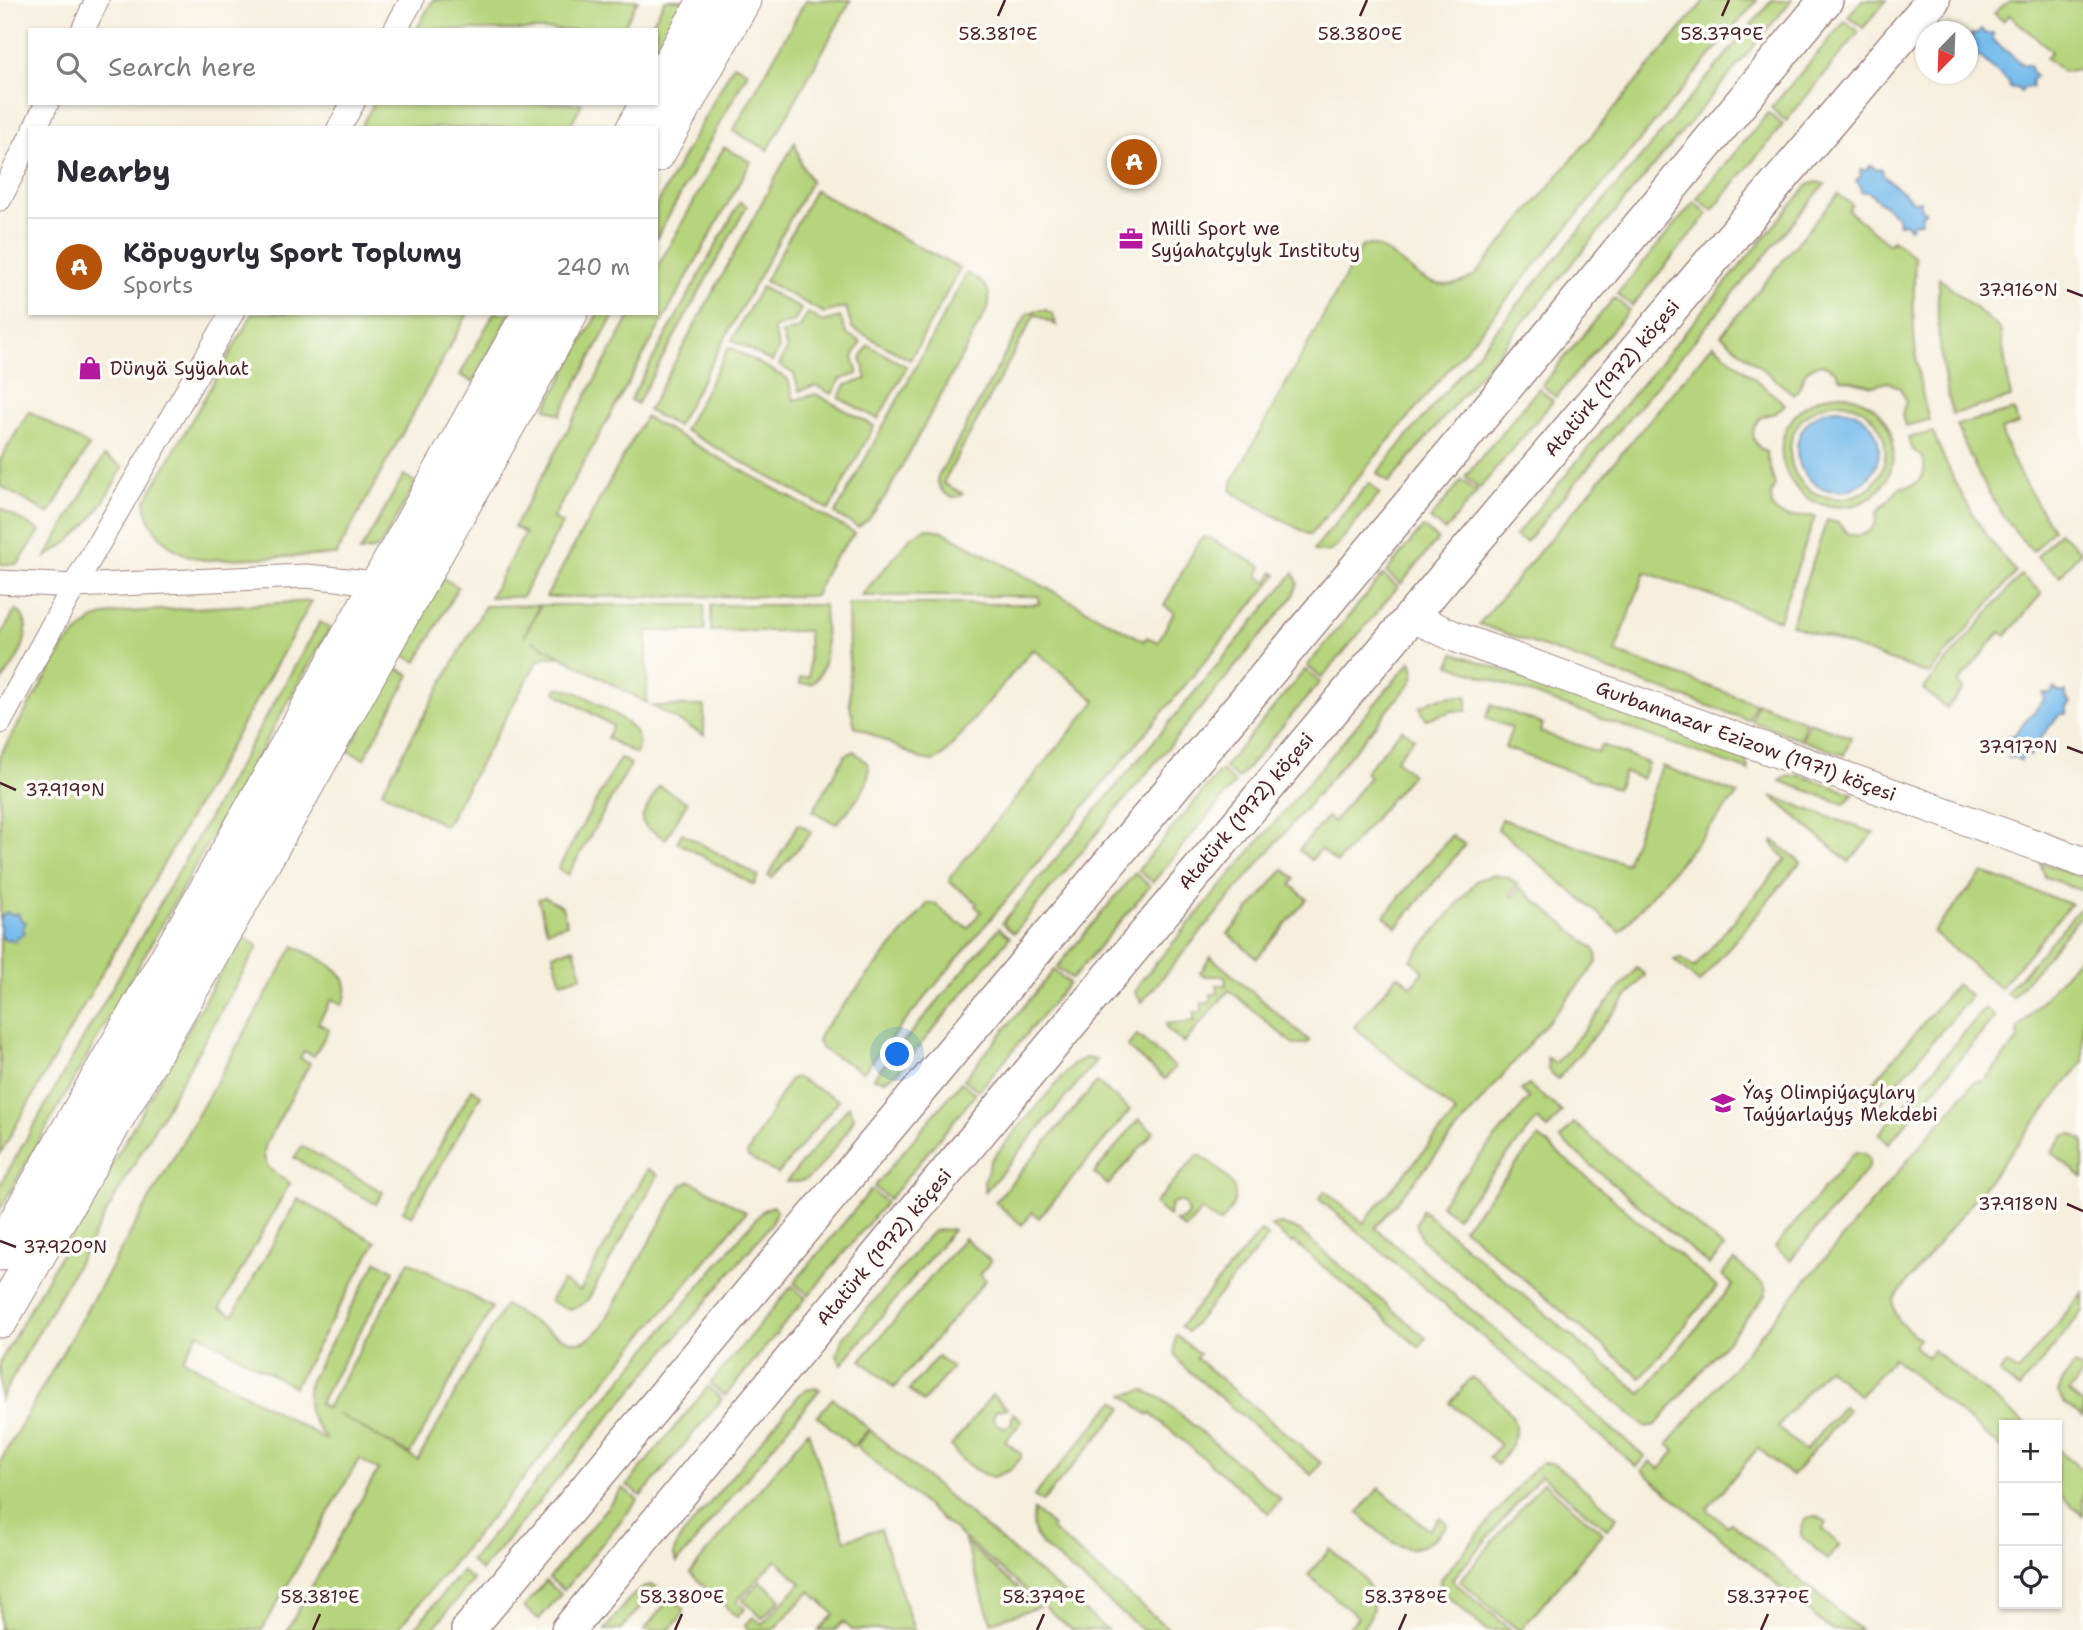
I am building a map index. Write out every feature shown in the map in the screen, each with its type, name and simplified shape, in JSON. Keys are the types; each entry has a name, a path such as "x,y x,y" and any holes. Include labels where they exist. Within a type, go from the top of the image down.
{"main road":[{"path":"658,86 707,0"},
{"path":"658,150 742,0"},
{"path":"468,1630 1408,507 1826,0"},
{"name":"Atatürk (1972) köçesi","path":"568,1630 1410,616 1933,0"},
{"path":"636,126 648,105"},
{"path":"0,1252 214,879 530,315"},
{"path":"0,1319 243,896 568,315"}],"street":[{"path":"84,28 97,0"},
{"path":"396,28 412,0"},
{"path":"36,126 46,105"},
{"path":"340,126 352,105"},
{"path":"0,199 28,142"},
{"path":"0,722 74,586 231,315"},
{"path":"0,582 74,586 306,576 379,583"},
{"name":"Gurbannazar Ezizow (1971) köçesi","path":"1410,616 1458,638 2083,862"}],"green space":[{"path":"433,0 638,0 623,28 417,28"},
{"path":"665,0 683,0 658,45 658,28 650,28"},
{"path":"806,0 851,0 768,150 733,131"},
{"path":"1705,0 1757,0 1310,535 1235,494 1231,489 1233,480 1362,246 1374,246 1386,252 1425,280 1440,285 1457,284 1476,274"},
{"path":"1772,0 1792,0 1389,483 1377,473"},
{"path":"1862,0 1887,0 1863,28 1848,16"},
{"path":"2011,0 2083,0 2083,68 2063,72 2046,58 2052,51 2009,15 2003,21 1994,13"},
{"path":"1845,21 1859,32 1786,121 1771,108"},
{"path":"734,64 748,72 658,235 658,202"},
{"path":"373,105 581,105 570,126 361,126"},
{"path":"1768,113 1783,125 1712,210 1697,198"},
{"path":"795,142 801,164 811,181 677,426 648,411"},
{"path":"724,147 751,162 553,518 562,524 522,597 490,597 525,533 514,527 631,315 658,315 658,266"},
{"path":"1816,182 1825,184 1526,542 1515,536 1808,185"},
{"path":"815,190 960,269 910,360 852,328 846,307 824,313 765,281"},
{"path":"1838,194 1852,205 1848,210 1889,244 1893,240 1915,257 1914,339 1919,378 1929,420 1905,426 1902,415 1906,400 1900,388 1888,382 1873,386 1840,378 1835,370 1822,364 1806,372 1794,395 1721,335"},
{"path":"740,202 747,206 637,404 630,400"},
{"path":"1694,202 1708,214 1632,306 1617,294"},
{"path":"967,273 978,279 988,291 988,308 887,494 868,520 858,527 835,514"},
{"path":"1939,278 2000,329 2011,398 1953,414 1940,346"},
{"path":"761,287 801,309 794,322 773,328 779,349 772,362 732,340"},
{"path":"1614,298 1629,310 1556,397 1542,385"},
{"path":"1037,310 1053,314 1056,325 1035,314 943,483 963,494 950,496 940,488 937,479 1027,314"},
{"path":"808,313 823,322 840,317 846,333 861,342 853,357 858,374 841,379 832,394 816,386 799,391 794,374 779,365 787,350 782,333 799,329"},
{"path":"252,315 467,315 336,555 204,560 193,557 173,548 158,533 147,513 145,502"},
{"path":"493,315 510,315 473,382 460,375"},
{"path":"597,315 614,315 560,415 546,408"},
{"path":"1713,344 1785,404 1776,413 1761,417 1753,431 1757,445 1766,452 1775,486 1771,493 1772,507 1787,517 1815,517 1779,620 1645,572 1615,652 1755,703 1748,720 1479,624"},
{"path":"868,345 907,367 878,419 839,398 846,385 867,379 861,358"},
{"path":"729,347 788,379 794,400 816,394 874,426 829,510 684,430"},
{"path":"1539,388 1553,401 1479,489 1465,477"},
{"path":"1841,394 1866,403 1883,418 1892,438 1893,459 1887,479 1874,495 1855,505 1830,506 1814,501 1797,489 1785,469 1783,439 1788,425 1809,403","holes":["1841,402 1862,409 1876,422 1884,438 1885,455 1881,472 1871,486 1856,495 1835,498 1815,493 1801,482 1793,468 1790,451 1793,434 1803,419 1819,407"]},
{"path":"2014,410 2018,424 2001,430 2017,469 2053,529 2033,552 2009,524 1989,493 1957,425"},
{"path":"29,411 89,446 49,514 0,486 0,460"},
{"path":"645,417 855,533 830,563 815,596 546,597"},
{"path":"1933,432 1968,506 1990,540 2016,572 1929,674 1791,625 1827,520 1838,523 1848,534 1860,535 1869,531 1875,523 1877,512 1901,487 1912,485 1923,475 1923,458 1911,448 1908,438"},
{"path":"104,456 123,467 107,496 92,518 73,538 46,557"},
{"path":"404,475 416,483 381,545 377,549 360,552"},
{"path":"1462,480 1477,492 1445,531 1430,519"},
{"path":"1369,483 1380,493 1334,549 1327,552 1315,551 1314,549"},
{"path":"0,508 40,531 18,564 0,564"},
{"path":"1423,527 1438,539 1401,584 1386,572"},
{"path":"927,528 942,531 1144,641 1147,637 1158,642 1174,612 1164,606 1199,541 1204,537 1262,567 1258,576 1268,582 1273,572 1277,575 863,1072 822,1049 818,1042 821,1032 928,903 935,904 968,928 981,911 975,906 977,903 950,882 950,877 1096,701 1033,649 943,756 933,761 921,759 855,726 850,706 848,604 1039,604 1038,596 861,596 912,536"},
{"path":"2059,532 2081,551 2060,576 2037,557"},
{"path":"1294,573 1298,583 1293,597 1014,933 1002,923"},
{"path":"1383,575 1398,587 1322,678 1307,666"},
{"path":"2021,575 2042,593 2006,636 2000,632 1958,683 1964,688 1947,708 1923,689"},
{"path":"443,578 458,587 417,662 401,654"},
{"path":"312,601 0,1154 0,755 65,645 92,620 125,612"},
{"path":"539,605 524,637 541,605 704,605 705,631 647,631 647,703 532,640 561,657 545,657 537,662 445,826 382,791 485,606"},
{"path":"711,605 824,605 826,647 818,677 811,684 800,684 800,678 809,677 808,631 711,631"},
{"path":"16,609 26,626 23,646 0,683 0,637"},
{"path":"320,622 330,628 0,1210 0,1185"},
{"path":"1454,653 1736,752 1746,761 1749,771 1450,665"},
{"path":"1411,661 1415,673 1411,683 1142,1002 1135,993 1140,982"},
{"path":"394,667 410,675 364,759 348,751"},
{"path":"1305,670 1320,682 1238,779 1224,767"},
{"path":"557,688 586,697 622,719 637,735 636,754 607,738 613,726 555,692"},
{"path":"1467,696 1467,711 1452,711 1426,719 1420,707 1433,700"},
{"path":"1757,703 1806,721 1800,739 1751,721"},
{"path":"1491,705 1543,724 1540,732 1598,752 1601,745 1648,763 1642,779 1624,772 1617,789 1505,748 1512,728 1486,718"},
{"path":"652,706 704,706 704,735"},
{"path":"1809,722 1851,737 1844,755 1802,740"},
{"path":"1402,729 1414,738 1396,760 1412,774 1337,863 1321,849 1311,860 1299,850 1327,817 1333,822 1370,777 1365,772"},
{"path":"854,751 868,764 869,773 859,797 836,824 813,811 845,755"},
{"path":"620,758 631,764 568,875 558,869"},
{"path":"1662,766 1738,794 1620,932 1498,829 1502,819 1626,864"},
{"path":"1221,770 1235,783 1153,882 1138,870"},
{"path":"1800,775 1854,794 1844,804 1780,781 1786,777"},
{"path":"659,786 687,802 666,839 647,828 642,821"},
{"path":"1771,796 1874,833 1849,862"},
{"path":"798,824 812,832 772,878 768,876"},
{"path":"682,833 758,876 754,885 677,842"},
{"path":"1452,835 1465,845 1397,927 1384,916"},
{"path":"1774,841 1801,862 1699,983 1674,960 1680,958 1694,968 1786,859 1772,844"},
{"path":"2040,862 2083,878 2083,891 2045,877"},
{"path":"1284,869 1295,879 1291,885 1307,899 1257,958 1228,934"},
{"path":"1135,873 1150,886 1072,979 1057,967"},
{"path":"1983,873 2071,904 2000,988 1933,932"},
{"path":"1493,875 1509,878 1518,885 1511,894 1513,897 1520,888 1594,949 1597,963 1375,1228 1645,1457 1637,1467 1319,1199 1325,1191 1363,1223 1456,1113 1354,1027 1398,975 1412,986 1424,971 1411,960 1477,880"},
{"path":"545,897 562,907 567,924 547,930 538,899"},
{"path":"2080,908 2083,910 2082,914 2012,998 2006,993"},
{"path":"999,928 1010,937 897,1073 885,1080 873,1078"},
{"path":"241,936 258,946 0,1400 0,1362"},
{"path":"294,946 334,968 345,983 346,993 342,1005 332,999 318,1023 329,1029 314,1056 304,1051 300,1058 310,1063 266,1144 264,1158 269,1168 290,1183 220,1308 233,1315 298,1199 376,1242 294,1387 198,1333 183,1359 327,1440 310,1414 309,1382 377,1261 394,1271 319,1404 327,1408 409,1261 492,1308 410,1454 336,1413 418,1460 505,1305 570,1341 584,1341 601,1328 681,1186 691,1181 746,1212 397,1630 287,1630 378,1470 359,1459 262,1630 0,1630 0,1462"},
{"path":"574,948 582,976 561,982 553,954"},
{"path":"2083,953 2083,1062 1894,1299 1894,1306 1897,1317 1904,1326 1919,1338 1914,1346 1927,1357 1933,1350 2021,1420 1999,1420 1999,1446 1893,1358 1860,1396 1827,1368 1777,1427 1805,1451 1843,1406 1848,1410 1792,1476 1758,1448 1707,1509 1727,1526 1731,1522 1860,1630 1831,1630 1642,1471 1650,1462 1660,1469 1675,1451 1668,1444 1974,1082 1984,1081 2018,1040 2017,1030"},
{"path":"1211,957 1310,1041 1294,1045 1229,990 1184,1043 1166,1028 1166,1024 1194,1021 1194,1012 1202,1012 1202,1003 1210,1003 1211,994 1218,994 1217,985 1226,985 1225,976 1205,976 1200,973"},
{"path":"1637,968 1645,975 1558,1079 1548,1070 1547,1058 1556,1063"},
{"path":"1054,970 1069,983 979,1091 964,1079"},
{"path":"1956,984 1971,996 1876,1108 1862,1096"},
{"path":"1985,1008 1995,1017 1889,1143 1879,1134"},
{"path":"1137,1035 1175,1067 1165,1079 1127,1047"},
{"path":"1085,1058 1097,1060 985,1192 984,1181 991,1160 1074,1063"},
{"path":"795,1077 839,1100 778,1174 747,1154 789,1080"},
{"path":"961,1082 976,1094 889,1199 874,1187"},
{"path":"1097,1082 1130,1110 1039,1218 1033,1212 1022,1225 995,1202"},
{"path":"1529,1085 1562,1112 1548,1129 1537,1120 1456,1217 1440,1204 1529,1098 1521,1090"},
{"path":"472,1089 481,1095 412,1216 403,1211"},
{"path":"849,1106 854,1117 852,1122 826,1159 805,1180 786,1182"},
{"path":"1139,1119 1154,1132 1108,1185 1094,1173"},
{"path":"1574,1123 1724,1248 1709,1265 1560,1139"},
{"path":"2072,1134 2083,1140 2083,1178 2051,1152 2064,1136"},
{"path":"1539,1137 1717,1287 1641,1378 1463,1228"},
{"path":"302,1146 383,1192 376,1204 294,1158"},
{"path":"1857,1152 1868,1157 1868,1168 1790,1260 1775,1247"},
{"path":"1198,1155 1224,1174 1233,1187 1235,1200 1221,1222 1217,1222 1202,1210 1185,1229 1175,1221 1183,1220 1188,1214 1185,1203 1177,1201 1171,1204 1169,1216 1154,1204"},
{"path":"648,1169 658,1175 589,1298 575,1308 550,1301 562,1281 580,1291"},
{"path":"871,1190 886,1202 809,1295 794,1283"},
{"path":"773,1206 777,1210 771,1224 481,1571 470,1561 763,1210"},
{"path":"1422,1210 1641,1394 1733,1285 1722,1275 1734,1260 1765,1286 1766,1295 1656,1425 1646,1427 1422,1240 1416,1224"},
{"path":"1281,1224 1298,1230 1426,1338 1419,1347 1294,1242 1292,1244 1271,1226"},
{"path":"953,1230 841,1365 837,1354 842,1340 929,1235 934,1231"},
{"path":"1261,1231 1268,1237 1188,1332 1180,1326"},
{"path":"964,1238 991,1261 980,1274 986,1280 894,1388 861,1360"},
{"path":"792,1286 806,1298 725,1396 710,1384"},
{"path":"2083,1292 2083,1311 2019,1389 1999,1373 2007,1364 2018,1372"},
{"path":"1176,1335 1199,1354 1196,1358 1321,1463 1312,1475 1183,1366 1175,1352"},
{"path":"938,1356 952,1368 923,1402 909,1390"},
{"path":"2075,1365 2083,1374 2069,1392 2083,1404 2083,1418 2064,1403 2058,1392 2063,1380"},
{"path":"1472,1377 1505,1406 1515,1426 1509,1450 1497,1465 1489,1458 1500,1445 1450,1403"},
{"path":"708,1387 722,1399 641,1496 627,1485"},
{"path":"820,1389 677,1563 673,1554 679,1540 800,1394"},
{"path":"1143,1390 1161,1398 1281,1499 1269,1513 1150,1413 1148,1415 1124,1395"},
{"path":"992,1395 1007,1408 995,1411 993,1418 997,1425 1004,1428 1011,1424 1013,1413 1022,1421 1005,1441 1021,1454 1021,1458 1009,1471 993,1477 969,1466 951,1446"},
{"path":"833,1398 869,1429 853,1447 817,1416"},
{"path":"1115,1401 1123,1408 1042,1502 1034,1496"},
{"path":"870,1430 1107,1630 1072,1630 856,1446"},
{"path":"808,1431 845,1540 880,1529 914,1630 851,1630 843,1622 835,1630 819,1630 834,1614 810,1591 773,1630 750,1630 745,1625 753,1617 762,1624 801,1583 776,1560 737,1601 745,1609 737,1617 690,1573"},
{"path":"2062,1453 2083,1471 2083,1515 2062,1497"},
{"path":"1543,1463 1552,1463 1559,1467 1617,1517 1607,1529 1541,1475 1452,1580 1511,1630 1486,1630 1444,1593 1440,1580 1534,1468"},
{"path":"1543,1482 1603,1533 1521,1630 1518,1630 1460,1581"},
{"path":"623,1488 638,1500 564,1590 549,1578"},
{"path":"1379,1488 1429,1530 1440,1517 1448,1524 1435,1538 1423,1545 1412,1548 1392,1542 1358,1513"},
{"path":"1034,1510 1053,1526 1051,1529 1170,1630 1142,1630 1043,1546 1034,1530"},
{"path":"1816,1516 1827,1522 1822,1529 1840,1545 1827,1560 1801,1535 1804,1521"},
{"path":"965,1542 1039,1607 991,1622"},
{"path":"1330,1549 1360,1575 1372,1594 1370,1617 1361,1630 1347,1630 1358,1617 1308,1575"},
{"path":"462,1571 473,1580 432,1630 413,1630"},
{"path":"546,1581 561,1594 539,1619 524,1607"},
{"path":"761,1581 781,1599 762,1618 743,1600"},
{"path":"651,1585 657,1587 621,1630 605,1630 631,1597"},
{"path":"671,1597 683,1608 683,1615 669,1630 644,1630"}],"water":[{"path":"1981,29 1986,34 1993,33 1993,40 2023,65 2030,65 2036,76 2031,81 2032,87 2025,87 2021,92 2010,88 2009,82 1978,56 1978,33"},
{"path":"1871,165 1882,169 1883,175 1913,201 1920,201 1920,207 1925,211 1921,222 1914,223 1910,228 1905,223 1899,224 1898,217 1868,192 1861,192 1861,186 1856,181 1861,176 1860,170 1866,170"},
{"path":"1838,409 1854,412 1867,421 1876,434 1879,450 1876,466 1867,479 1854,488 1838,491 1822,488 1809,479 1800,466 1797,450 1800,434 1809,421 1822,412"},
{"path":"2054,688 2059,692 2066,692 2066,698 2071,703 2067,707 2067,714 2061,714 2056,719 2030,750 2031,756 2024,756 2020,761 2015,757 2009,758 2008,751 2003,747 2008,742 2007,736 2014,735 2044,700 2043,693 2050,693"},
{"path":"6,912 12,915 18,913 20,919 26,922 23,928 25,934 18,936 15,942 4,940 0,933 0,918"}],"place":[{"name":"Köpugurly Sport Toplumy","path":"1134,162"},
{"name":"Milli Sport we Syýahatçylyk Instituty","path":"1131,239"},
{"name":"Dünyä Syÿahat","path":"90,368"},
{"name":"Ýaş Olimpiýaçylary Taýýarlaýyş Mekdebi","path":"1723,1103"}]}
